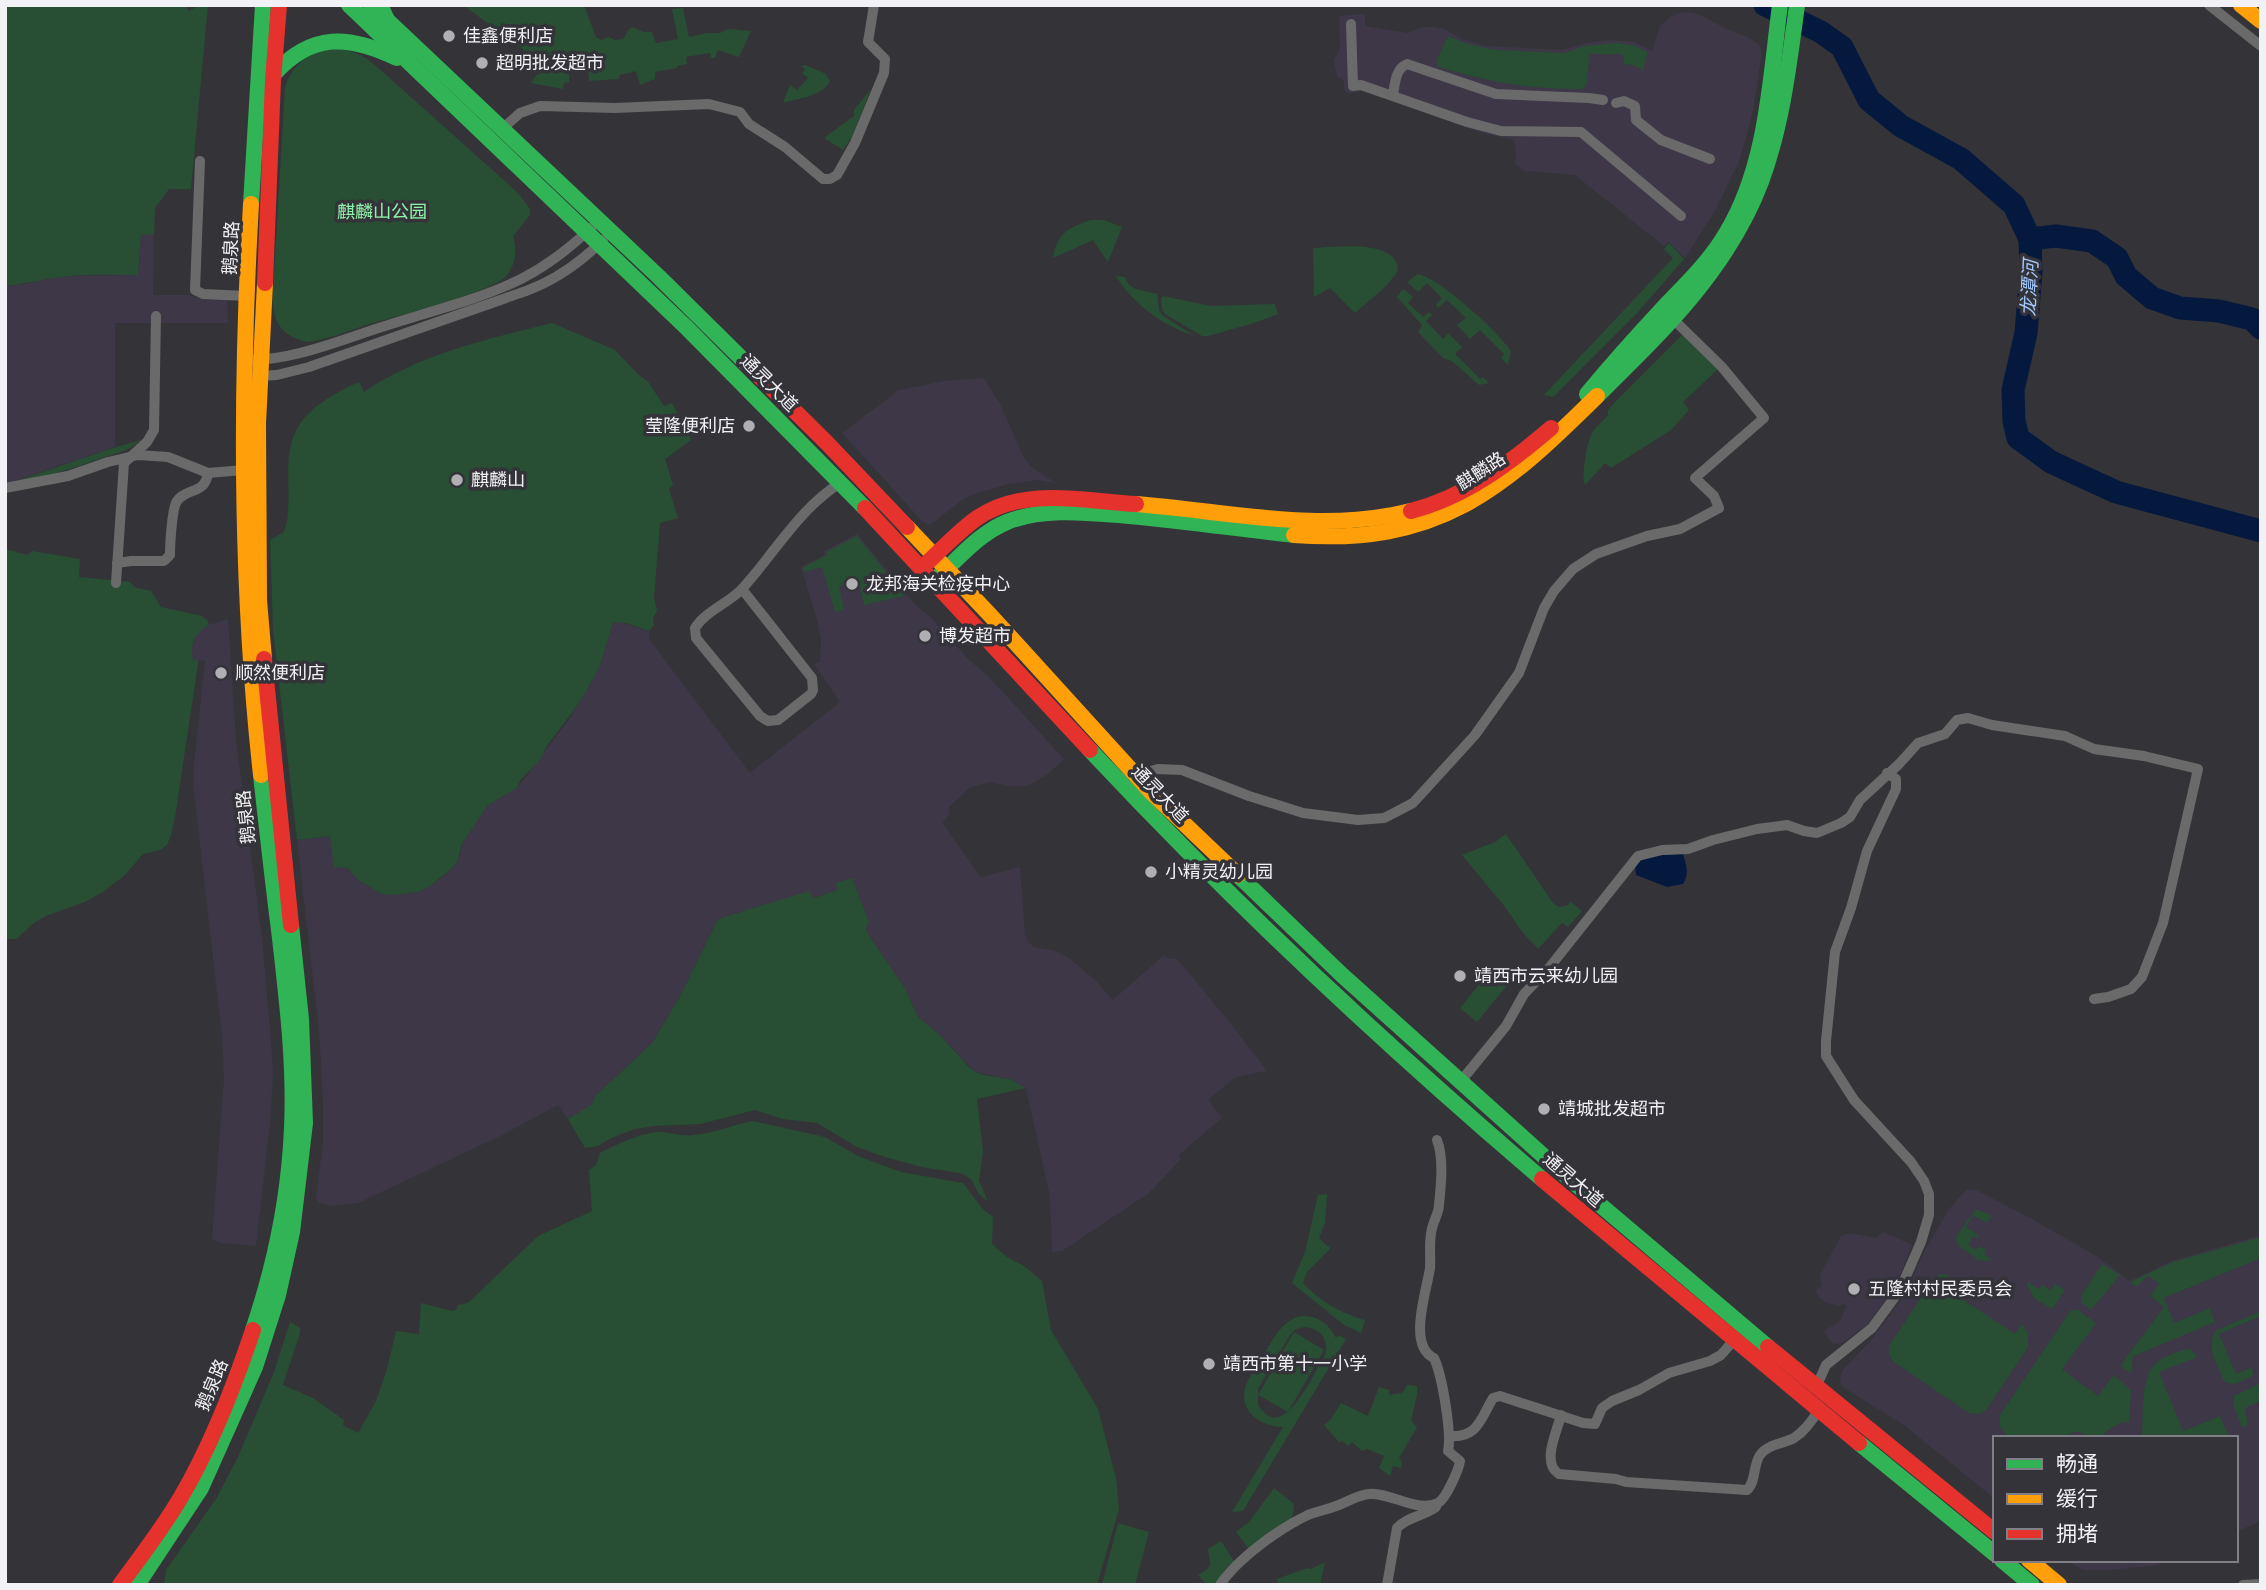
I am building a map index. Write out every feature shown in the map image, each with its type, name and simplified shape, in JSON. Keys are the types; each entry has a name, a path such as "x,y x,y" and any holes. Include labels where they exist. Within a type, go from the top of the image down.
{"main road":[{"name":"鹅泉路","path":"120,1585 145,1553 179,1500 201,1460 243,1364 272,1268 289,1164 292,1122 290,1050 251,674 244,556 244,368 263,5"},
{"name":"鹅泉路","path":"141,1583 201,1488 255,1367 278,1296 292,1232 305,1123 301,1019 268,715 259,600 258,423 279,5"},
{"name":"通灵大道","path":"349,5 724,365 1254,918 1538,1176 1993,1552"},
{"name":"通灵大道","path":"371,5 599,220 827,443 1178,819 1322,957 1569,1179 1783,1360 1993,1530"},
{"path":"380,5 387,20"},
{"name":"麒麟路","path":"921,568 974,519 1015,501 1041,498 1092,500 1312,522 1359,522 1399,515 1435,503 1488,477 1577,405 1685,285 1727,231 1750,182 1764,117 1780,5"},
{"name":"麒麟路","path":"933,582 970,545 992,530 1022,517 1068,512 1212,524 1311,536 1384,533 1424,523 1463,506 1524,467 1674,320 1695,297 1726,251 1760,187 1776,136 1797,5"},
{"path":"2241,5 2261,21"},
{"path":"274,74 292,56 308,47 319,42 338,40 370,46 416,70"},
{"path":"2004,1562 2032,1585"},
{"path":"2031,1562 2059,1585"}],"street":[{"path":"502,129 520,113 540,106 615,108 709,104 740,112 749,124 785,147 823,179 830,180 837,175 855,144 884,73 885,59 868,42 874,5"},
{"path":"2209,5 2261,46"},
{"path":"1351,24 1353,86 1361,85 1501,131 1581,132 1681,216"},
{"path":"1392,95 1398,72 1407,64 1496,94 1604,100"},
{"path":"1616,103 1624,101 1635,106 1636,120 1661,139 1710,159"},
{"path":"200,162 195,290 203,294 247,296"},
{"path":"244,368 262,368 279,359 499,288 553,260 599,220"},
{"path":"244,368 295,371 534,288 575,265 611,232"},
{"path":"116,583 124,463 148,442 154,430 156,316"},
{"path":"1137,775 1158,769 1182,769 1287,810 1344,820 1384,818 1413,803 1475,735 1519,673 1544,608 1573,569 1596,554 1647,536 1681,529 1719,508 1714,496 1695,478 1764,418 1722,367 1674,320"},
{"path":"5,488 68,476 130,456 168,457 208,472 244,470"},
{"path":"117,563 167,559 170,555 175,504 184,495 201,488 207,480 208,472"},
{"path":"742,589 812,678 811,694 778,720 768,721 760,716 696,638 697,624 742,589 791,526 826,491 839,483"},
{"path":"1461,1081 1506,1026 1524,994 1549,968 1638,856 1662,850 1688,849 1736,834 1787,825 1817,832 1850,817 1860,800 1899,764 1917,743 1945,734 1957,720 1968,718 2066,737 2094,749 2137,755 2198,769 2163,923 2142,977 2136,986 2124,992 2094,999"},
{"path":"1817,1385 1826,1364 1872,1328 1900,1290 1921,1242 1929,1215 1929,1194 1924,1181 1854,1100 1826,1056 1835,952 1867,851 1896,789 1896,779 1887,773"},
{"path":"1220,1585 1234,1567 1252,1552 1309,1514 1369,1494 1415,1504 1436,1503 1443,1499 1460,1461 1448,1451 1450,1436 1437,1364 1425,1352 1420,1317 1429,1269 1432,1227 1439,1205 1440,1155 1437,1140"},
{"path":"1450,1436 1465,1436 1474,1430 1496,1396 1505,1396 1590,1425 1595,1424 1598,1413 1612,1401 1669,1373 1710,1361 1721,1355 1734,1340"},
{"path":"1561,1415 1550,1460 1554,1471 1559,1474 1626,1482 1747,1490 1751,1486 1762,1453 1794,1438 1807,1427 1820,1409"},
{"path":"1387,1585 1397,1528 1401,1523 1429,1513 1436,1507 1436,1503"},
{"path":"2243,1585 2261,1584"}],"shaded area":[{"path":"1687,12 1698,14 1748,37 1759,45 1762,51 1753,111 1740,159 1716,209 1685,258 1669,242 1664,246 1575,175 1525,171 1515,164 1514,140 1482,133 1364,90 1350,93 1345,91 1343,79 1337,77 1334,60 1340,49 1339,16 1365,14 1365,26 1408,33 1423,27 1445,29 1461,39 1486,46 1562,50 1586,43 1612,40 1634,42 1652,51 1660,26 1669,18"},
{"path":"141,234 154,234 153,295 227,299 228,323 115,323 115,447 5,484 5,286 71,276 138,275"},
{"path":"984,378 1000,404 1024,458 1031,467 1056,483 1037,480 1009,484 974,494 930,525 922,521 842,433 899,390 945,381"},
{"path":"857,534 912,601 990,678 1064,759 1048,774 1027,786 990,782 969,788 948,808 950,814 942,823 981,877 1020,867 1025,934 1028,941 1033,947 1055,951 1069,958 1113,1000 1164,955 1177,959 1267,1071 1235,1078 1208,1099 1222,1118 1179,1155 1181,1159 1149,1193 1062,1251 1052,1252 1050,1196 1026,1088 1010,1079 975,1072 940,1035 918,1017 905,988 868,934 866,928 869,922 851,878 838,890 814,898 718,919 679,998 652,1043 595,1096 592,1104 568,1119 558,1105 500,1136 358,1203 332,1206 318,1203 316,1196 323,1144 319,1030 297,840 330,836 357,879 381,894 429,887 450,870 461,853 462,844 488,805 517,788 570,718 599,668 613,623 620,622 649,631 649,639 750,773 840,702 814,664 820,662 821,639 801,567 825,555 824,551"},
{"path":"228,619 236,740 262,938 273,1073 256,1246 221,1243 212,1239 224,1079 222,1036 193,774 205,661 193,660 191,649 198,632"},
{"path":"1967,1189 1976,1190 2096,1256 2130,1281 2172,1261 2261,1235 2261,1521 2238,1531 2238,1436 1993,1436 1993,1497 1904,1425 1841,1386 1842,1371 1873,1338 1905,1294 1925,1250 1949,1209"},
{"name":"五隆村村民委员会","path":"1884,1232 1912,1245 1897,1283 1868,1324 1842,1343 1833,1344 1824,1331 1840,1321 1846,1307 1844,1304 1839,1306 1827,1303 1819,1297 1815,1290 1822,1286 1820,1275 1841,1236 1849,1233 1877,1238"},
{"path":"2069,1562 2165,1562 2110,1570 2083,1570"}],"green space":[{"path":"5,5 186,5 188,11 208,5 191,189 169,189 155,208 154,234 141,235 138,275 63,277 5,286"},
{"path":"463,5 584,5 596,37 601,40 609,37 615,40 623,39 633,27 643,32 652,32 656,43 678,39 672,9 683,8 689,37 720,33 728,29 751,31 739,57 718,50 715,58 711,58 710,53 686,57 687,64 655,72 655,79 640,85 636,71 620,75 619,79 589,81 588,67 569,65 569,82 564,83 563,89 531,83 544,65"},
{"path":"1448,36 1495,50 1564,53 1584,46 1618,43 1648,52 1643,70 1623,64 1624,57 1621,54 1590,54 1586,86 1582,89 1545,88 1490,80 1437,66"},
{"name":"麒麟山公园","path":"325,48 352,52 375,65 518,193 530,209 530,215 513,236 515,251 512,267 497,283 442,303 308,342 289,335 278,324 273,290 285,87 291,73 300,63"},
{"path":"805,65 826,74 830,81 816,94 783,103 790,85 797,90 808,78 802,73 805,69 801,66"},
{"path":"871,89 852,137 843,150 824,138 854,116 854,110"},
{"path":"1091,220 1104,220 1122,227 1108,262 1093,240 1053,258 1057,243 1065,233"},
{"path":"1669,243 1684,259 1639,311 1553,397 1544,395 1673,258 1664,249"},
{"path":"1350,246 1377,249 1388,253 1395,260 1398,271 1386,286 1355,313 1330,288 1314,297 1313,248"},
{"path":"1418,274 1453,295 1495,332 1511,351 1508,365 1501,358 1504,354 1480,330 1470,339 1457,325 1466,318 1447,300 1438,308 1436,305 1442,298 1427,283 1418,292 1407,282"},
{"path":"1116,276 1125,277 1133,288 1157,294 1162,315 1193,335 1171,326 1149,312 1130,295"},
{"path":"1403,289 1413,297 1408,303 1423,317 1429,312 1432,315 1426,321 1443,339 1448,333 1462,347 1455,354 1480,379 1483,377 1489,383 1479,385 1452,361 1443,358 1418,332 1422,325 1397,297"},
{"path":"1163,296 1211,306 1275,304 1278,314 1202,336 1165,314 1162,309"},
{"path":"552,323 615,350 649,383 664,406 672,403 691,440 665,459 673,485 669,489 678,518 660,523 654,598 657,611 653,618 654,625 649,631 613,623 599,668 580,702 546,747 541,759 521,779 517,788 488,805 462,844 457,862 450,870 429,887 417,892 381,894 357,879 348,868 334,867 330,836 297,840 273,630 270,540 284,532 287,522 292,442 297,429 307,416 321,403 354,384 359,382 364,392 408,367 455,349"},
{"path":"1682,335 1718,369 1683,402 1689,410 1671,430 1611,468 1605,463 1585,485 1585,459 1594,430 1618,399"},
{"path":"141,440 125,450 76,467 15,481 109,449"},
{"path":"857,536 904,594 864,605 859,582 839,586 844,610 835,612 822,567 804,572 802,568"},
{"path":"5,549 28,555 32,551 80,559 79,577 130,582 134,587 151,591 161,607 202,616 209,625 197,636 192,649 193,660 198,660 198,664 175,817 167,845 160,850 143,854 124,876 101,893 35,922 16,939 5,939"},
{"path":"1506,834 1553,903 1559,907 1571,902 1582,911 1568,927 1562,923 1538,949 1462,855 1495,842"},
{"path":"852,878 869,922 866,928 868,934 905,988 918,1017 940,1035 975,1072 1010,1079 1026,1088 977,1099 983,1152 979,1181 988,1202 979,1194 971,1179 960,1173 921,1167 882,1156 857,1147 817,1123 783,1119 755,1110 700,1124 635,1129 598,1146 585,1148 568,1119 592,1104 595,1096 652,1043 679,998 718,919 809,891 814,898 837,890 836,883"},
{"path":"1495,965 1512,979 1477,1022 1460,1008"},
{"path":"753,1121 825,1137 858,1156 901,1172 963,1183 982,1208 993,1217 992,1244 1042,1281 1051,1330 1098,1409 1116,1478 1119,1509 1097,1585 164,1585 166,1570 216,1499 238,1457 274,1372 290,1322 300,1328 300,1333 283,1385 313,1398 344,1420 343,1425 358,1433 376,1401 396,1331 419,1334 421,1303 456,1310 458,1305 468,1303 538,1236 592,1211 589,1170 596,1165 600,1153 648,1133 694,1135"},
{"path":"1327,1194 1325,1223 1319,1238 1330,1246 1329,1250 1307,1272 1303,1283 1331,1306 1365,1320 1361,1333 1344,1325 1292,1283 1305,1252 1318,1195"},
{"path":"1976,1209 1992,1216 1987,1223 1973,1215 1966,1227 1978,1235 1977,1238 1973,1236 1968,1245 1976,1250 1979,1246 1986,1250 1984,1254 1991,1261 1978,1260 1958,1245 1956,1240"},
{"path":"2261,1237 2261,1258 2164,1298 2174,1323 2210,1308 2215,1322 2136,1355 2133,1357 2131,1373 2120,1366 2164,1307 2150,1296 2159,1284 2148,1275 2137,1287 2130,1282 2173,1262"},
{"path":"2102,1264 2120,1275 2091,1310 2081,1302 2081,1296"},
{"path":"1940,1274 1950,1276 1944,1287 2015,1334 2022,1324 2028,1334 2028,1347 1986,1410 1978,1414 1969,1413 1894,1362 1889,1355 1889,1346 1934,1278"},
{"path":"2028,1282 2039,1289 2042,1285 2051,1290 2055,1284 2065,1290 2052,1309 2034,1298"},
{"path":"2071,1310 2078,1310 2096,1323 2062,1369 2098,1396 2114,1375 2131,1391 2129,1422 2120,1423 2100,1436 2087,1436 2077,1431 2067,1436 2007,1436 1999,1426 2000,1415"},
{"path":"2261,1311 2261,1316 2219,1334 2236,1374 2251,1368 2254,1375 2239,1382 2227,1383 2213,1355 2213,1336 2217,1330"},
{"path":"1306,1316 1317,1319 1330,1328 1336,1338 1339,1335 1346,1339 1243,1511 1232,1512 1283,1427 1267,1424 1253,1416 1245,1403 1246,1385 1278,1332 1293,1319","holes":["1311,1328 1319,1332 1325,1340 1325,1355 1296,1403 1277,1417 1268,1415 1258,1405 1258,1389 1290,1335 1296,1329"]},
{"path":"1294,1332 1324,1350 1288,1412 1258,1395"},
{"path":"2191,1349 2197,1357 2159,1372 2183,1431 2220,1416 2228,1436 2142,1436 2143,1399 2147,1379 2156,1363 2171,1354"},
{"path":"2261,1383 2261,1401 2245,1408 2248,1425 2242,1427 2233,1404 2234,1396"},
{"path":"1407,1385 1417,1386 1411,1421 1417,1427 1399,1458 1402,1462 1401,1468 1393,1466 1390,1476 1379,1468 1384,1456 1367,1449 1362,1451 1352,1442 1348,1446 1342,1440 1340,1443 1324,1425 1341,1403 1368,1416 1379,1387 1389,1390 1389,1395 1401,1393"},
{"path":"1274,1488 1293,1503 1294,1510 1286,1524 1249,1549 1236,1532 1249,1522"},
{"path":"1118,1523 1149,1532 1135,1585 1102,1585"},
{"path":"1221,1541 1234,1561 1225,1569 1216,1585 1207,1585 1198,1575 1209,1566 1208,1549"},
{"path":"1325,1562 1320,1585 1279,1585 1277,1579"}],"water":[{"path":"1683,854 1687,873 1683,884 1667,887 1636,875 1635,864 1645,858"}],"waterway":[{"name":"龙潭河","path":"1765,5 1821,32 1842,47 1869,100 1901,126 1961,159 2014,205 2030,239 2031,272 2026,333 2013,390 2014,421 2018,438 2051,462 2116,492 2261,531"},
{"path":"2030,239 2056,236 2092,241 2117,258 2126,276 2152,298 2180,308 2219,311 2252,319 2261,328"}],"traffic: fast":[{"path":"251,204 263,5"},
{"path":"349,5 688,329 865,508"},
{"path":"371,5 659,277 747,364"},
{"path":"380,5 387,20"},
{"path":"1587,394 1706,262 1721,242 1740,206 1751,179 1765,122 1780,5"},
{"path":"1597,396 1691,298 1731,243 1747,214 1761,182 1774,139 1784,95 1797,5"},
{"path":"274,74 302,51 317,44 332,42 363,45 397,58"},
{"path":"940,575 988,532 1007,522 1036,514 1067,512 1114,515 1294,535"},
{"path":"1090,750 1198,862 1310,971 1542,1179"},
{"path":"253,1330 268,1281 284,1205 293,1104 288,1009 261,775"},
{"path":"1238,875 1342,975 1559,1170 1768,1347"},
{"path":"137,1585 201,1488 255,1367 278,1295 292,1232 305,1123 301,1019 291,925"},
{"path":"1859,1443 1993,1552"},
{"path":"2004,1562 2032,1585"}],"traffic: slow":[{"path":"2241,5 2261,21"},
{"path":"251,204 245,347 244,489 249,632 261,775"},
{"path":"264,659 259,600 258,423 265,283"},
{"path":"1294,535 1344,536 1389,531 1428,521 1464,505 1497,485 1529,459 1597,396"},
{"path":"1136,504 1308,521 1377,518 1411,511"},
{"path":"907,527 1152,793 1238,875"},
{"path":"2031,1562 2059,1585"}],"traffic: jam":[{"path":"265,283 273,80 279,5"},
{"path":"747,364 907,527"},
{"path":"1411,511 1450,497 1486,478 1551,428"},
{"path":"928,562 977,518 1014,502 1054,498 1136,504"},
{"path":"865,508 1090,750"},
{"path":"264,659 291,925"},
{"path":"1542,1179 1859,1443"},
{"path":"120,1585 167,1520 192,1478 221,1416 253,1330"},
{"path":"1768,1347 1993,1530"}],"place":[{"name":"佳鑫便利店","path":"449,36"},
{"name":"超明批发超市","path":"482,63"},
{"name":"莹隆便利店","path":"749,426"},
{"name":"麒麟山","path":"457,480"},
{"name":"龙邦海关检疫中心","path":"852,584"},
{"name":"博发超市","path":"925,636"},
{"name":"顺然便利店","path":"221,673"},
{"name":"小精灵幼儿园","path":"1151,872"},
{"name":"靖西市云来幼儿园","path":"1460,976"},
{"name":"靖城批发超市","path":"1544,1109"},
{"name":"五隆村村民委员会","path":"1854,1289"},
{"name":"靖西市第十一小学","path":"1209,1364"}]}
